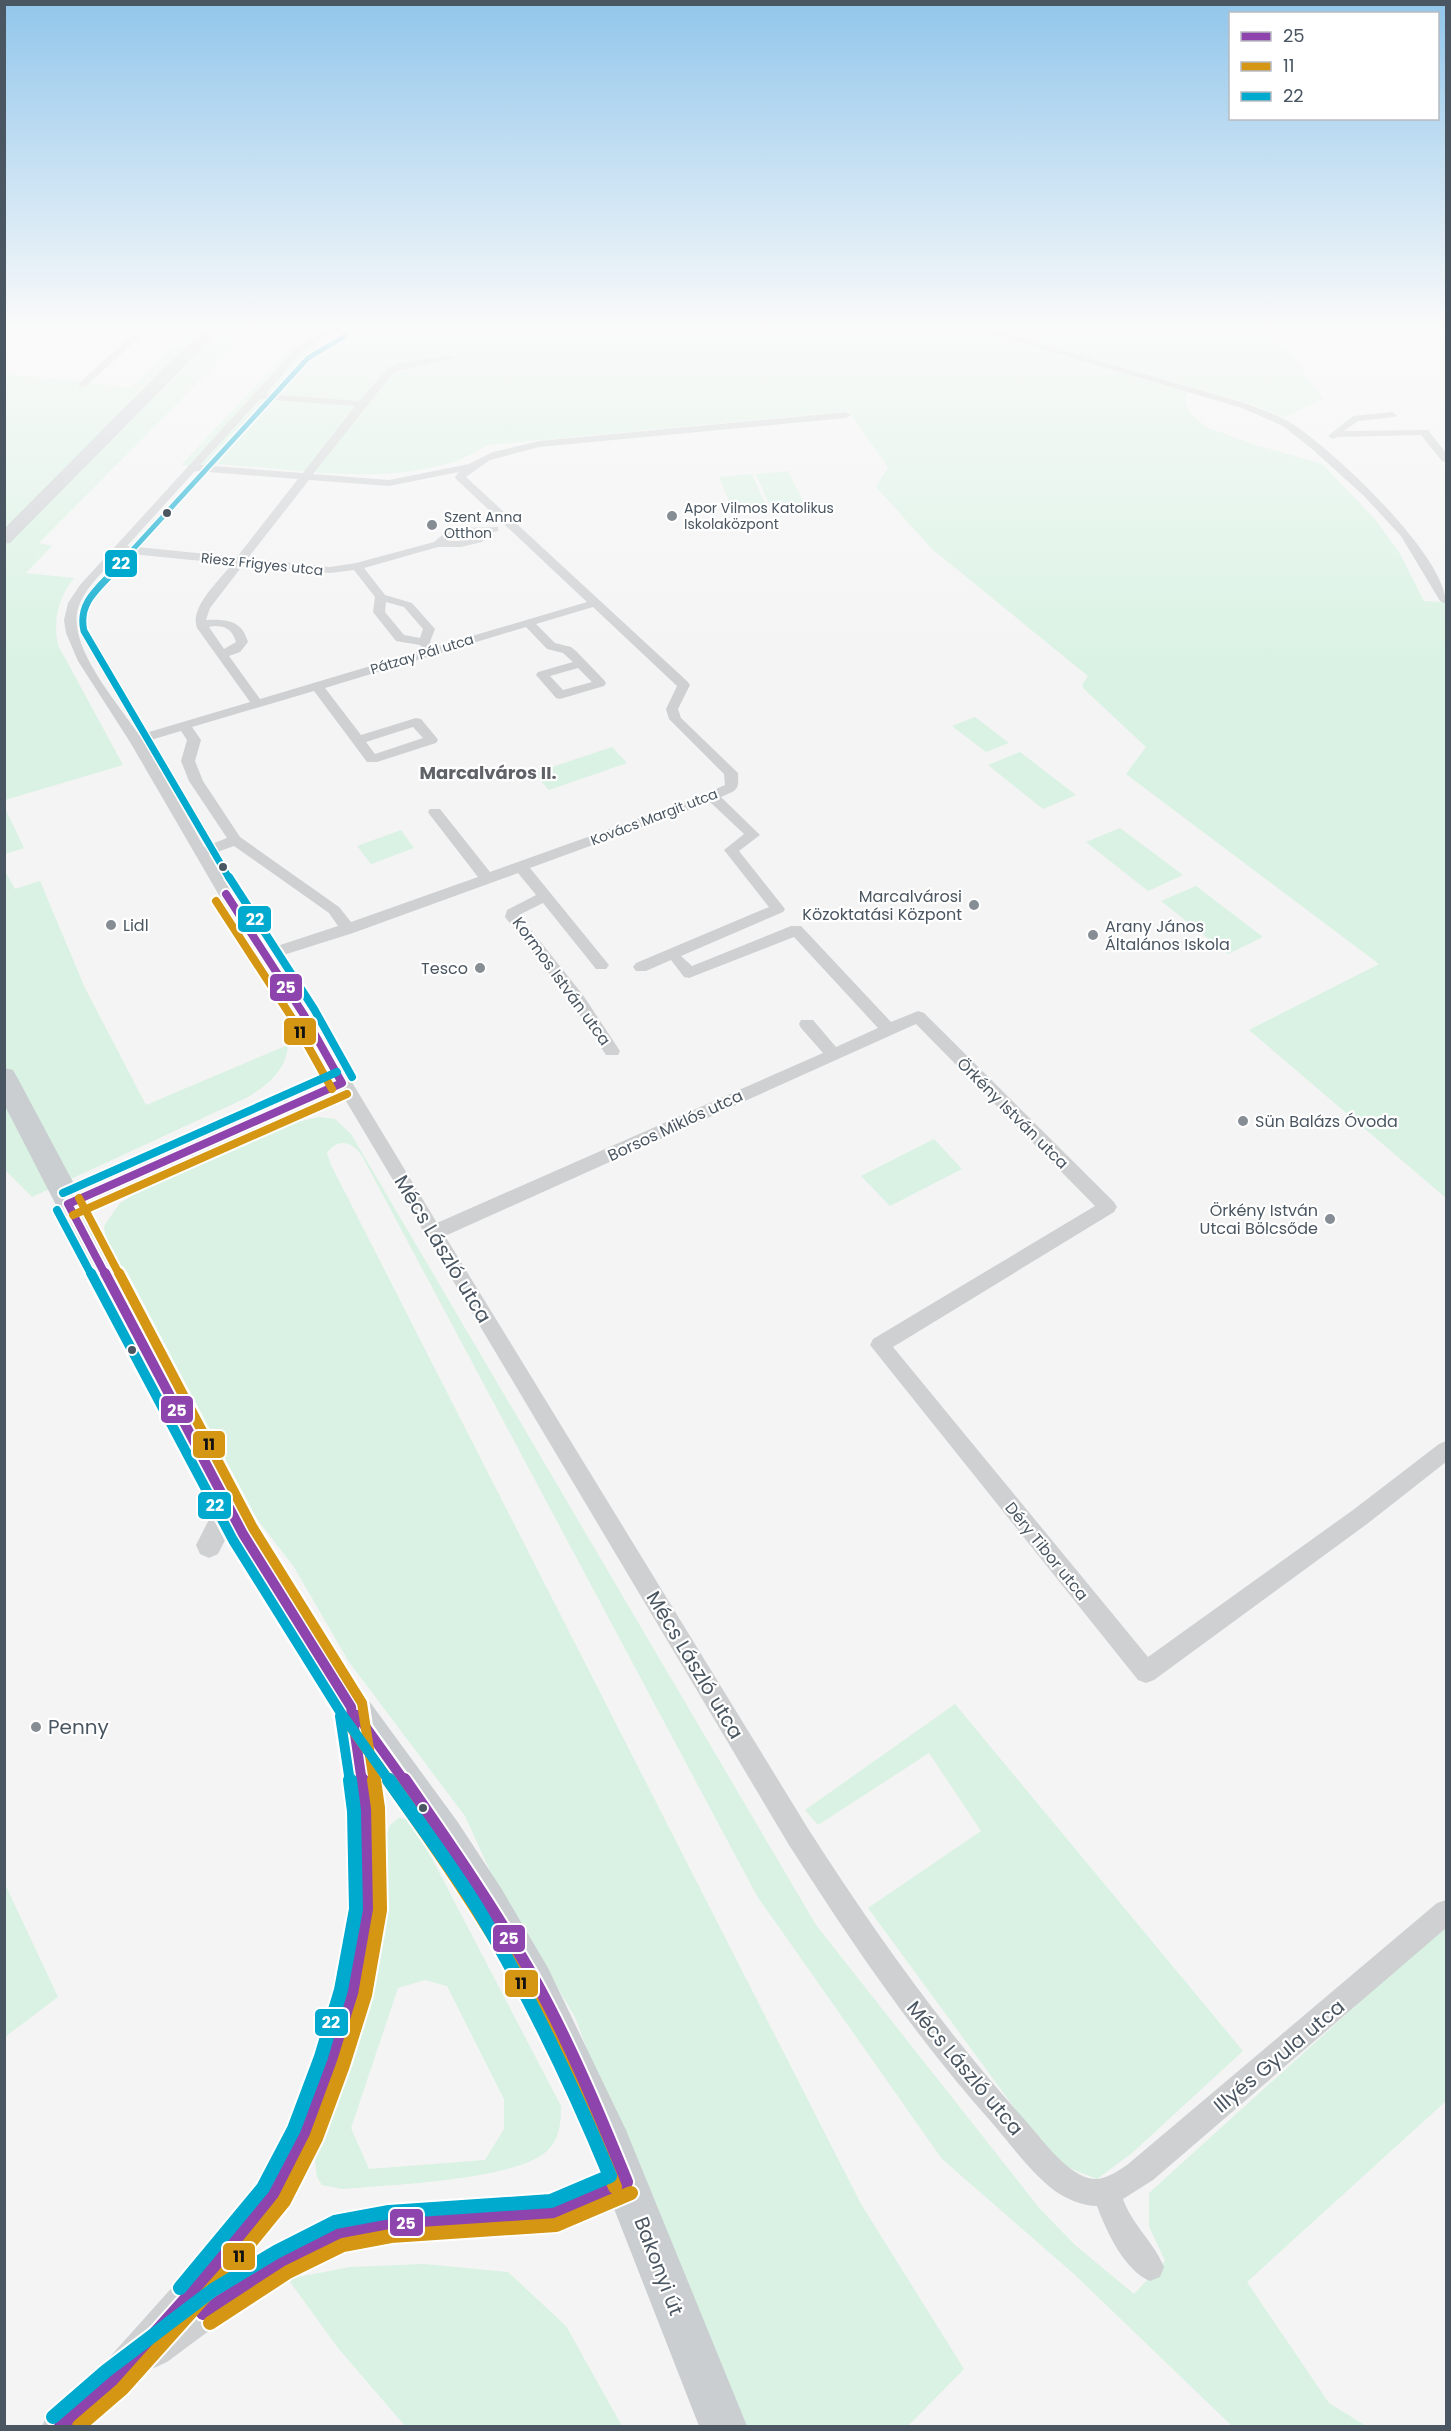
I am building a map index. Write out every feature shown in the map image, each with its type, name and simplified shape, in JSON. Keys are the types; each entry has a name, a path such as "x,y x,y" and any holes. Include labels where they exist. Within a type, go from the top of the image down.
{"main road":[{"path":"4,539 102,439"},
{"name":"Bakonyi út","path":"4,1077 236,1521 351,1707 443,1835 487,1902 534,1982 596,2110 723,2427"}],"street":[{"name":"Mécs László utca","path":"219,439 76,597 72,604 70,626 81,654 304,1015 342,1083 798,1836 866,1940 955,2059 1062,2180 1083,2191 1106,2192"},
{"path":"257,704 201,625 200,620 204,608 334,439"},
{"path":"587,439 539,444 500,452 480,459 460,477 595,603"},
{"path":"1306,439 1367,493 1406,534 1446,601"},
{"path":"1316,447 1328,439"},
{"path":"1430,439 1446,459"},
{"path":"194,468 389,483 470,466"},
{"name":"Riesz Frigyes utca","path":"119,549 330,570 357,566 438,544 461,544 478,540 486,531 510,525"},
{"path":"357,566 381,597 408,605 429,629 428,647 400,638 379,612 381,597"},
{"name":"Pátzay Pál utca","path":"136,740 317,686 428,647 528,623 595,603"},
{"name":"Kovács Margit utca","path":"265,955 348,929 488,879 732,787 731,773 675,718 672,708 684,685 595,603"},
{"path":"201,625 226,622 241,635 242,642 236,649 222,654"},
{"path":"528,623 551,646 567,650 581,663"},
{"path":"317,686 372,759 431,740 416,722 358,740"},
{"path":"185,726 194,740 188,760 196,781 235,840 334,910 348,929"},
{"path":"641,967 778,909 731,850 753,835 712,796"},
{"path":"435,812 488,879"},
{"path":"202,853 235,840"},
{"path":"521,867 601,965"},
{"name":"Kormos István utca","path":"545,896 512,913 512,917 573,994 612,1051"},
{"path":"678,960 689,973 796,930 889,1030"},
{"name":"Borsos Miklós utca","path":"433,1233 613,1155 918,1017"},
{"name":"Örkény István utca","path":"918,1017 1108,1207"},
{"path":"807,1024 833,1054"},
{"path":"69,1204 342,1083"},
{"name":"Déry Tibor utca","path":"1108,1207 880,1345 1146,1672 1360,1517 1446,1450"},
{"path":"113,2381 214,2267 273,2195 305,2134 332,2061 353,1993 368,1910 366,1810 351,1707"},
{"name":"Illyés Gyula utca","path":"1106,2192 1124,2184 1143,2170 1446,1912"},
{"path":"61,2427 113,2381 220,2300 282,2262 339,2233 390,2224 554,2213 626,2182"},
{"path":"1106,2192 1118,2225 1150,2267"}],"green space":[{"path":"4,439 142,439 39,543 52,546 26,573 74,578 58,610 56,627 58,645 123,765 5,800"},
{"path":"205,439 548,439 489,445 456,461 428,469 398,473 337,474 217,464 212,468 181,465"},
{"path":"868,439 1241,439 1322,464 1375,519 1400,554 1424,601 1446,602 1446,1198 1249,1030 1379,964 1126,774 1146,747 1084,689 1082,685 1088,676 932,549 876,487 888,467"},
{"path":"788,471 804,503 770,506 756,474"},
{"path":"752,474 766,506 732,509 719,477"},
{"path":"975,717 1009,743 986,752 952,726"},
{"path":"612,747 627,763 549,790 534,773"},
{"path":"1020,752 1076,795 1043,809 988,765"},
{"path":"4,806 24,848 5,854 4,854"},
{"path":"1120,828 1183,875 1148,891 1086,842"},
{"path":"401,830 414,848 371,864 357,846"},
{"path":"4,869 15,889 40,881 85,988 146,1105 288,1045 284,1063 274,1077 246,1098 32,1197 5,1170"},
{"path":"1196,886 1263,937 1228,954 1161,901"},
{"path":"319,1117 335,1119 351,1134 816,1925 1040,2209 1075,2245 1134,2294 1165,2261 1149,2226 1149,2193 1446,1924 1446,2101 1247,2282 1329,2403 1366,2426 1232,2426 1075,2275 942,2159 757,1896 362,1156 354,1147 341,1143 327,1153 331,1165 861,2204 964,2369 908,2426 737,2426 682,2306 575,2017 495,1882 465,1816 349,1662 294,1567 230,1484 107,1244 104,1226 120,1203 142,1190 297,1122"},
{"path":"934,1139 962,1169 890,1206 861,1176"},
{"path":"955,1704 1243,2051 1132,2153 1097,2179 1054,2162 868,1908 981,1831 929,1753 818,1825 805,1810"},
{"path":"399,1818 410,1820 416,1828 561,2106 560,2123 556,2139 549,2149 534,2159 511,2168 452,2179 342,2189 322,2185 317,2177 315,2161 365,1988 384,1888 386,1836 390,1825","holes":["425,1980 447,1986 504,2099 504,2129 485,2160 369,2169 351,2128 398,1988"]},
{"path":"4,1882 58,1997 5,2037 4,2037"},
{"path":"424,2264 508,2272 566,2326 622,2426 405,2426 338,2348 288,2279 350,2267"}],"transit line":[{"name":"22","path":"234,439 93,594 81,618 92,648 139,723 244,903 314,1009 352,1077"},
{"name":"25","path":"226,894 304,1015 342,1083"},
{"name":"11","path":"216,901 294,1021 332,1089"},
{"name":"22","path":"63,1193 337,1072"},
{"name":"25","path":"68,1204 342,1083"},
{"name":"11","path":"73,1215 347,1094"},
{"name":"11","path":"79,1198 253,1528 362,1703 378,1808 380,1910 365,1995 343,2065 316,2138 284,2201 224,2275 122,2389 79,2426"},
{"name":"25","path":"61,2426 113,2381 215,2267 273,2195 305,2134 332,2061 353,1993 368,1910 366,1810 351,1707 243,1534 68,1204"},
{"name":"22","path":"53,2417 106,2371 213,2290 276,2252 335,2222 389,2212 551,2201 610,2176 585,2115 523,1988 477,1908 341,1713 233,1540 57,1210"},
{"name":"25","path":"357,1715 471,1878 513,1945 559,2029 626,2182"},
{"name":"22","path":"180,2288 263,2188 294,2129 321,2057 341,1990 356,1909 354,1811 340,1716"},
{"name":"11","path":"347,1722 417,1819 504,1953 561,2061 615,2187"},
{"name":"25","path":"203,2313 282,2262 339,2233 390,2224 554,2213 626,2182"},
{"name":"11","path":"210,2323 288,2272 343,2245 391,2236 556,2225 631,2193"}],"place":[{"name":"Apor Vilmos Katolikus Iskolaközpont","path":"672,516"},
{"name":"Szent Anna Otthon","path":"432,525"},
{"name":"Marcalvárosi Közoktatási Központ","path":"974,905"},
{"name":"Lidl","path":"111,925"},
{"name":"Arany János Általános Iskola","path":"1093,935"},
{"name":"Tesco","path":"480,968"},
{"name":"Sün Balázs Óvoda","path":"1243,1121"},
{"name":"Örkény István Utcai Bölcsőde","path":"1330,1219"},
{"name":"Penny","path":"36,1727"}],"district":[{"name":"Marcalváros II.","path":"488,773"}]}
